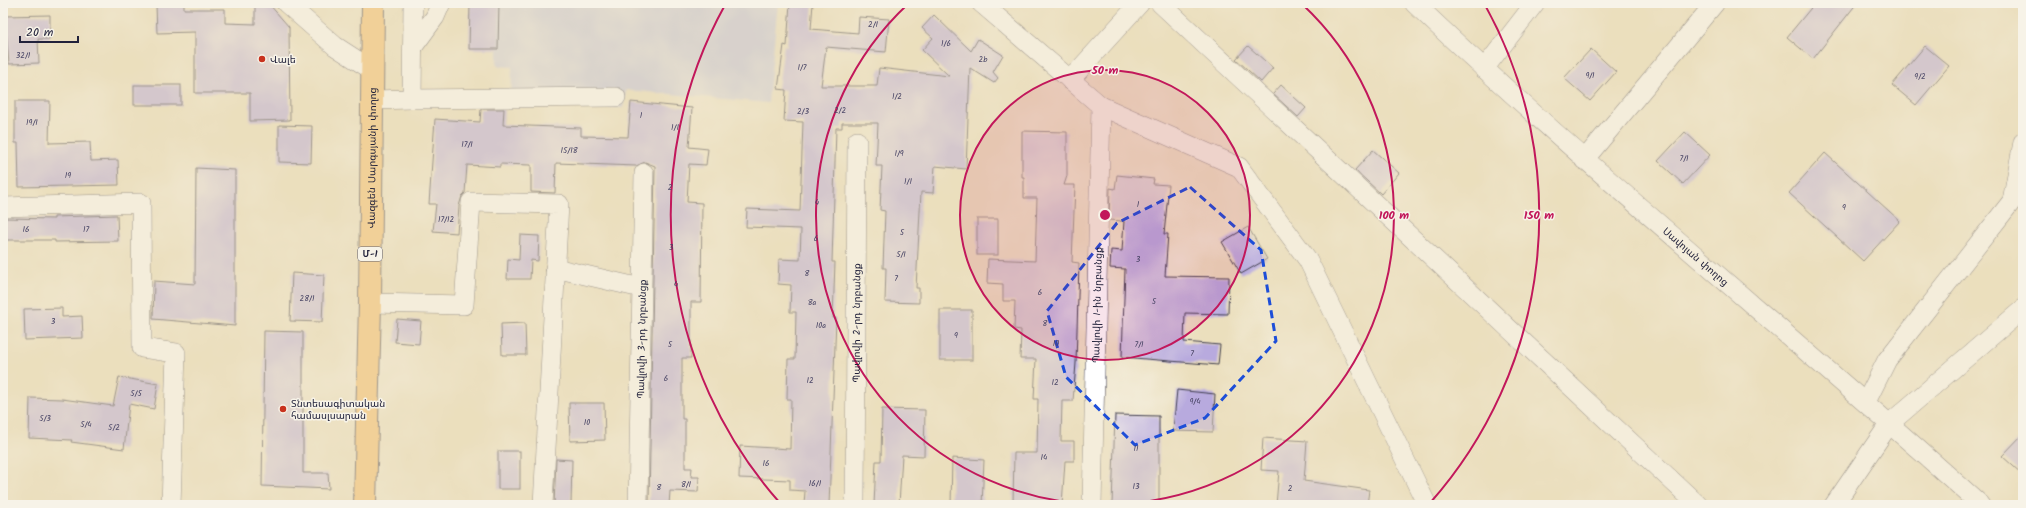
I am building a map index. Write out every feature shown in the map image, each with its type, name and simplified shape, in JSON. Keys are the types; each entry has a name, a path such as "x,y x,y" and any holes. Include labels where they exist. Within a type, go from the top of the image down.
{"highway":[{"name":"Վազգեն Սարգսյանի փողոց","path":"364,505 370,303 373,3"}],"street":[{"path":"286,3 335,46 372,70"},
{"path":"412,99 413,3"},
{"path":"412,47 435,17 441,3"},
{"path":"982,3 1102,106 1239,167 1308,260 1427,505"},
{"path":"1070,80 1140,3"},
{"path":"1160,3 1698,505"},
{"name":"Սավոյան փողոց","path":"1414,3 1584,160 1866,402 1981,505"},
{"path":"1484,69 1535,3"},
{"path":"1584,160 1715,3"},
{"path":"372,100 616,97"},
{"name":"Պավլովի 1-ին նրբանցք","path":"1092,505 1102,106"},
{"name":"Պավլովի 2-րդ նրբանցք","path":"855,505 857,141"},
{"path":"1866,402 1887,360 2012,201 2023,142"},
{"name":"Պավլովի 3-րդ նրբանցք","path":"638,505 644,173"},
{"path":"370,303 464,305 471,202 558,204 543,505"},
{"path":"3,207 141,203 142,348 176,353 171,505"},
{"path":"555,268 641,288"},
{"path":"1834,505 1890,423 2023,309"}],"highlighted area":[{"path":"1190,187 1261,250 1276,341 1205,418 1135,445 1066,377 1047,311 1117,223"}],"shaded area":[{"path":"497,3 778,3 768,103 626,90 623,108 511,103 512,67 497,66"}],"building":[{"path":"470,3 499,3 498,49 469,49"},
{"path":"790,3 813,3 811,29 858,33 859,17 889,19 886,52 826,47 821,86 877,86 879,68 949,76 922,50 933,38 922,28 934,15 971,51 978,39 1003,55 993,72 998,78 994,83 970,68 966,169 935,166 933,193 921,192 916,288 919,288 919,303 885,302 886,268 883,268 885,211 880,210 882,166 876,166 878,123 842,123 842,128 836,128 832,262 835,262 833,318 836,318 829,505 804,505 805,491 790,490 790,480 739,478 740,446 790,449 791,399 787,399 788,359 795,359 796,312 790,312 791,285 778,284 779,259 800,260 801,229 746,227 747,209 800,211 803,122 784,121 786,90 778,89 784,45 787,46"},
{"path":"1815,3 1857,3 1813,59 1787,37"},
{"path":"184,4 184,9 225,9 225,23 255,24 255,4 269,4 289,27 290,120 250,121 250,93 195,93 195,32 157,33 156,5"},
{"path":"50,15 50,39 38,39 39,63 9,64 5,16"},
{"path":"1248,46 1273,68 1261,82 1236,59"},
{"path":"1925,46 1949,66 1916,105 1892,85"},
{"path":"1591,49 1616,72 1590,101 1564,78"},
{"path":"134,85 181,85 181,105 134,105"},
{"path":"1281,85 1306,108 1298,117 1273,94"},
{"path":"15,101 50,101 49,143 90,142 91,161 118,160 119,185 19,187 18,143 15,143"},
{"path":"631,102 692,108 689,147 708,149 706,165 689,164 687,202 702,203 701,302 691,302 691,358 682,358 682,419 685,419 685,468 692,468 691,477 699,477 698,492 670,491 669,505 649,504 655,166 645,162 636,166 556,163 555,193 531,192 531,165 500,164 500,167 467,165 465,193 462,196 459,206 457,233 433,231 436,204 429,204 435,119 480,122 481,109 504,109 503,125 581,128 581,136 628,137"},
{"path":"279,125 312,126 311,163 279,162"},
{"path":"1022,131 1067,132 1067,176 1064,185 1075,185 1072,262 1079,263 1076,363 1073,401 1062,401 1061,441 1074,441 1074,461 1065,461 1062,505 1013,505 1014,453 1037,453 1038,399 1034,399 1036,359 1020,359 1021,330 1014,329 1015,301 1003,301 1003,284 987,283 988,259 1035,261 1037,198 1024,198 1024,177 1022,177"},
{"path":"1685,132 1710,155 1683,184 1658,161"},
{"path":"1373,150 1399,173 1381,194 1355,170"},
{"path":"1825,153 1900,221 1863,261 1789,193"},
{"path":"196,168 235,170 235,326 153,319 154,281 195,284"},
{"path":"1117,175 1154,179 1153,184 1169,185 1164,234 1168,234 1165,276 1229,277 1228,314 1185,313 1184,342 1220,345 1218,365 1122,357 1125,269 1110,268 1111,250 1122,251 1124,221 1109,220 1110,188 1115,189"},
{"path":"117,215 118,241 55,242 55,240 3,240 3,218 54,219 54,217"},
{"path":"977,219 998,219 998,255 977,255"},
{"path":"1248,227 1267,259 1241,274 1222,242"},
{"path":"520,235 539,236 538,261 531,260 530,279 507,279 508,259 519,260"},
{"path":"292,273 324,275 322,322 290,321"},
{"path":"62,308 62,317 82,316 83,338 25,340 24,309"},
{"path":"940,310 972,310 972,360 940,360"},
{"path":"397,319 421,321 419,344 395,342"},
{"path":"525,323 526,355 502,355 501,324"},
{"name":"Տնտեսագիտական համասլսարան","path":"264,331 303,332 303,473 328,473 329,489 262,486"},
{"path":"119,377 158,384 154,409 129,404 124,449 71,442 72,440 29,438 30,398 62,399 113,406"},
{"path":"1177,390 1215,394 1213,432 1173,431"},
{"path":"569,403 604,403 605,440 570,441"},
{"path":"882,409 925,410 924,456 902,455 899,505 874,505 876,461 881,461"},
{"path":"1115,415 1159,416 1159,505 1112,505"},
{"path":"2023,434 2023,475 2002,456"},
{"path":"1263,438 1307,441 1304,481 1369,490 1367,505 1276,505 1279,471 1261,470"},
{"path":"498,451 520,451 520,489 498,489"},
{"path":"952,458 984,460 982,505 951,505"},
{"path":"556,459 572,460 571,505 554,505"}],"place":[{"name":"Վալե","path":"262,59"},
{"name":"Տնտեսագիտական համասլսարան","path":"283,409"}]}
